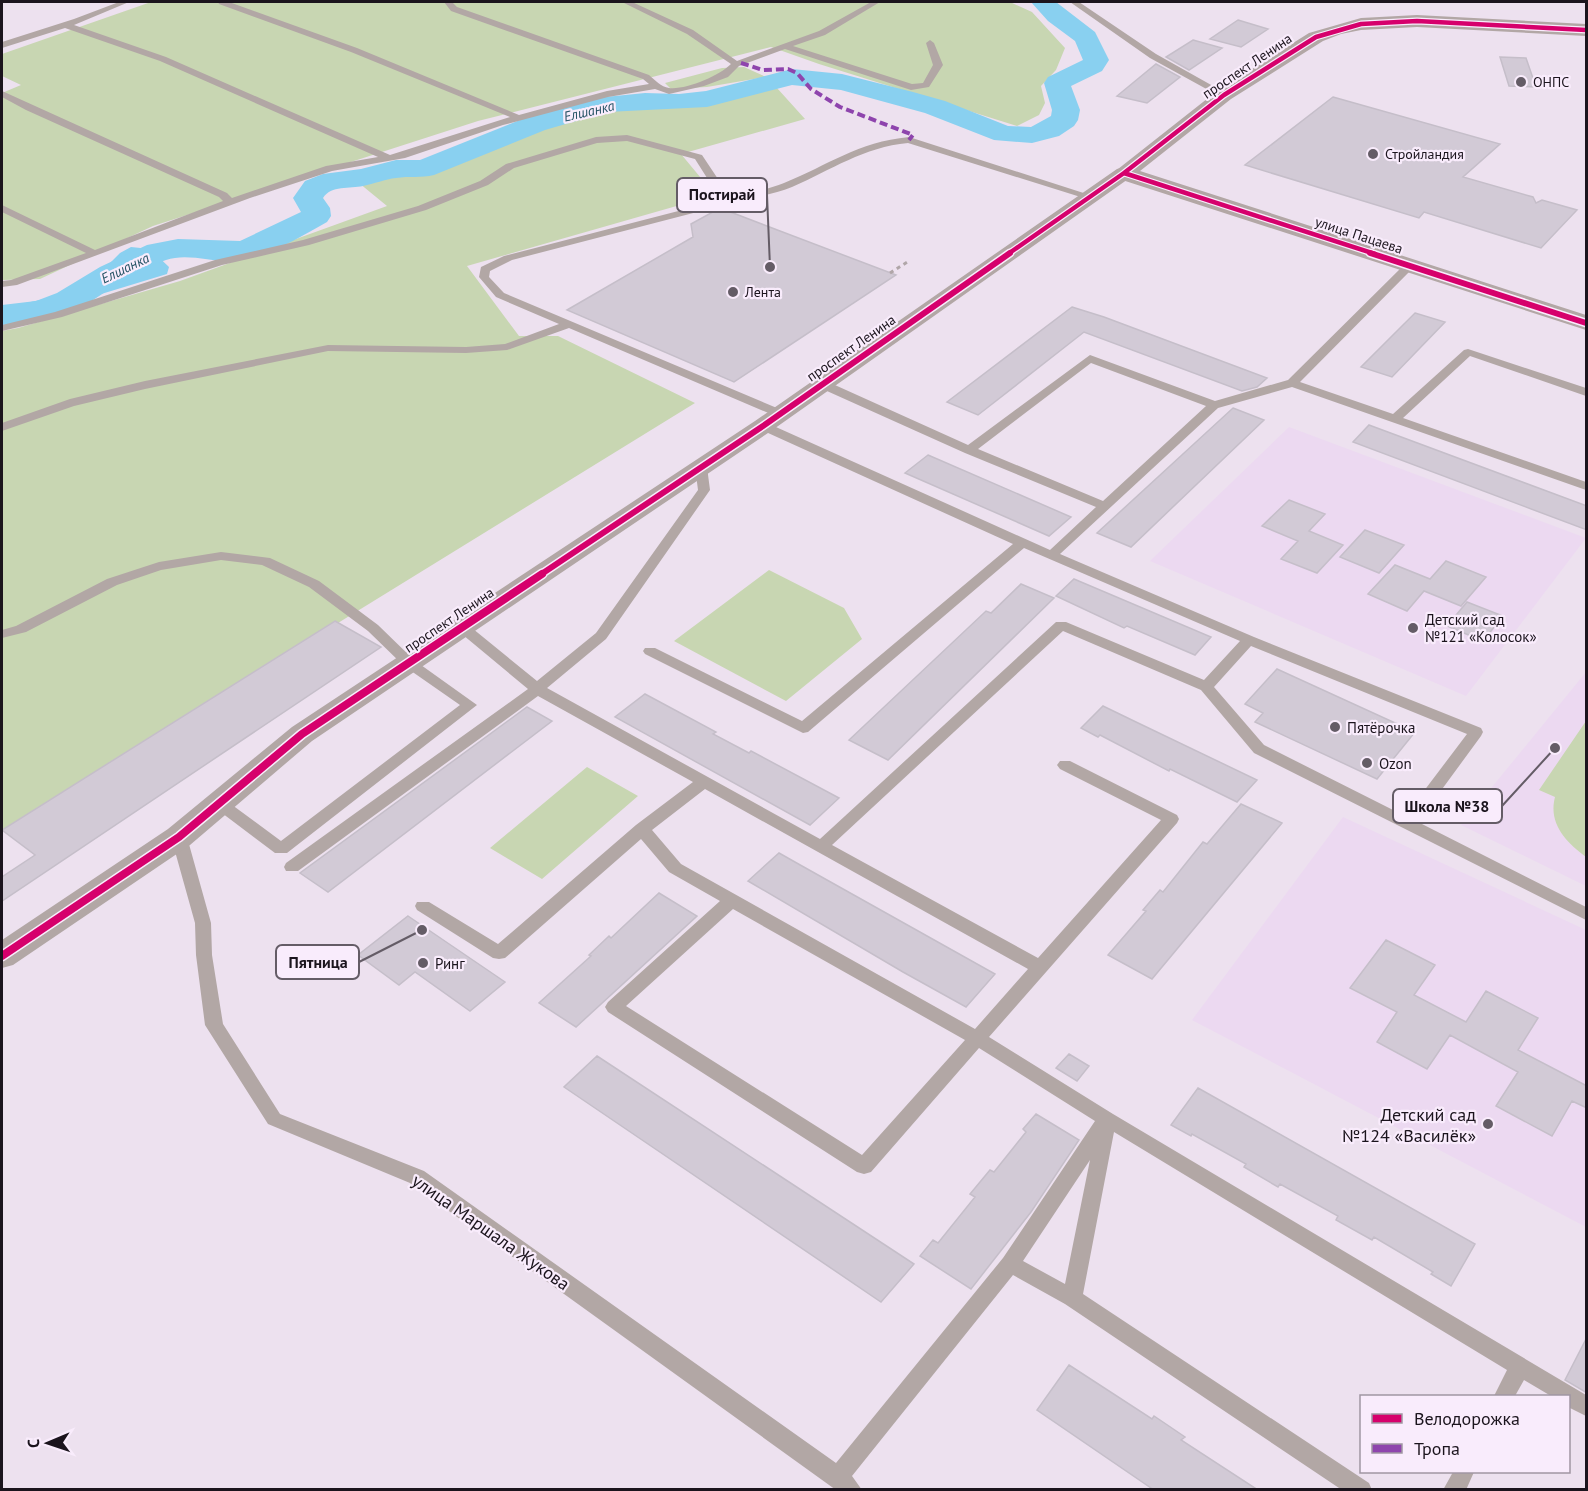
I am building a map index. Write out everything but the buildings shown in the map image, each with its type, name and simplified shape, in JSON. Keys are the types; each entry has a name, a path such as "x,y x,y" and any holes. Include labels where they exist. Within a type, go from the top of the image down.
{"street":[{"name":"проспект Ленина","path":"2,957 179,837 302,734 771,420 1091,197 1224,95 1316,37 1361,24 1427,21 1587,30"},
{"name":"улица Пацаева","path":"1124,173 1587,323"}],"lane":[{"path":"2,45 66,25 125,2"},
{"path":"222,2 354,50 519,118"},
{"path":"448,2 454,9 646,77 656,86 669,91 701,84 725,75 736,64 822,33 876,2"},
{"path":"626,2 690,32 736,64"},
{"path":"1074,2 1153,56 1224,95"},
{"path":"66,25 163,59 388,158"},
{"path":"786,47 911,87 926,85 938,65 930,43"},
{"path":"2,284 13,284 230,202 330,168 388,158 607,94 656,86"},
{"path":"2,94 51,120 223,195 230,202"},
{"path":"2,328 58,315 219,262 305,243 422,208 484,183 510,166 596,140 627,138 699,157 727,201 763,207"},
{"path":"1091,197 909,140 887,142 857,151 786,186 508,258 485,269 484,277 500,295 771,420 1022,543 1249,640 1476,732 1408,824"},
{"path":"2,208 95,254"},
{"path":"1052,555 1214,405 1292,383 1410,266"},
{"path":"2,426 70,403 299,353 328,348 466,350 507,347 567,325"},
{"path":"1396,418 1468,352 1587,392"},
{"path":"969,450 1090,358 1214,405"},
{"path":"1292,383 1587,486"},
{"path":"822,384 969,450 1105,506"},
{"path":"292,867 537,688 601,636 704,490 701,467"},
{"path":"650,651 803,728 1022,543"},
{"path":"2,634 21,629 112,582 159,566 221,556 265,561 314,584 373,628 409,663 470,705 281,849 219,803"},
{"path":"823,845 1061,625 1206,687 1259,749 1587,914"},
{"path":"462,627 537,688 1040,967"},
{"path":"1206,687 1249,640"},
{"path":"731,901 614,1007 864,1166 1171,819 1065,765"},
{"path":"423,906 499,953 642,829 704,782"},
{"path":"642,829 675,868 1006,1055 1107,1119 1569,1395"},
{"name":"улица Маршала Жукова","path":"179,837 203,923 204,955 214,1025 274,1119 417,1177 844,1483"},
{"path":"844,1483 1010,1264 1107,1119"},
{"path":"1072,1298 1107,1119"},
{"path":"1010,1264 1072,1298 1361,1490"},
{"path":"1505,1395 1520,1366"},
{"path":"1570,1396 1587,1406"},
{"path":"1454,1490 1463,1473"}],"path":[{"path":"890,273 909,261"}],"shaded area":[{"name":"Детский сад №121 «Колосок»","path":"1289,427 1586,538 1466,696 1150,561"},
{"path":"1586,672 1586,886 1461,825"},
{"name":"Детский сад №124 «Василёк»","path":"1343,817 1586,930 1586,1227 1192,1020"}],"green space":[{"path":"151,2 1010,2 1032,12 1065,48 1056,70 1041,86 1045,103 1039,115 1017,126 771,47 478,121 153,226 40,279 2,280 2,93 21,85 2,76 2,54"},
{"path":"744,67 766,77 707,87 671,89 665,83 722,68"},
{"path":"777,88 805,119 681,154 715,195 467,266 519,336 558,336 695,403 2,830 2,331 180,281 387,206 359,183 623,104 670,108"},
{"path":"769,570 844,608 862,639 786,701 674,641"},
{"path":"1586,721 1586,857 1560,832 1554,816 1555,797 1539,790"},
{"path":"587,767 638,796 542,879 490,848"}],"water":[{"path":"131,247 150,249 169,267 167,274 23,321 2,324 2,308 54,297 74,289 87,276 105,268 120,253"}],"waterway":[{"name":"Елшанка","path":"2,315 40,309 69,300 111,273 168,249 226,252 256,246 316,216 315,208 308,198 315,187 333,180 361,178 396,169 424,169 535,124 605,104 707,99 792,77 842,82 903,98 935,107 1004,134 1032,135 1049,130 1064,120 1066,110 1057,83 1093,65 1096,60 1086,37 1057,16 1043,2"}],"marked path":[{"path":"741,63 763,70 788,69 797,73 811,89 840,107 913,135 909,140"}],"cycle path":[{"path":"2,956 179,837 302,734 763,426 1124,173 1224,95 1316,37 1361,24 1417,21 1586,30"},
{"path":"1124,173 1586,323"}],"place":[{"name":"ОНПС","path":"1521,82"},
{"name":"Стройландия","path":"1373,154"},
{"name":"Постирай","path":"770,267"},
{"name":"Лента","path":"733,292"},
{"name":"Детский сад №121 «Колосок»","path":"1413,628"},
{"name":"Пятёрочка","path":"1335,727"},
{"name":"Школа №38","path":"1555,748"},
{"name":"Ozon","path":"1367,763"},
{"name":"Пятница","path":"422,930"},
{"name":"Ринг","path":"423,963"},
{"name":"Детский сад №124 «Василёк»","path":"1488,1124"}]}
